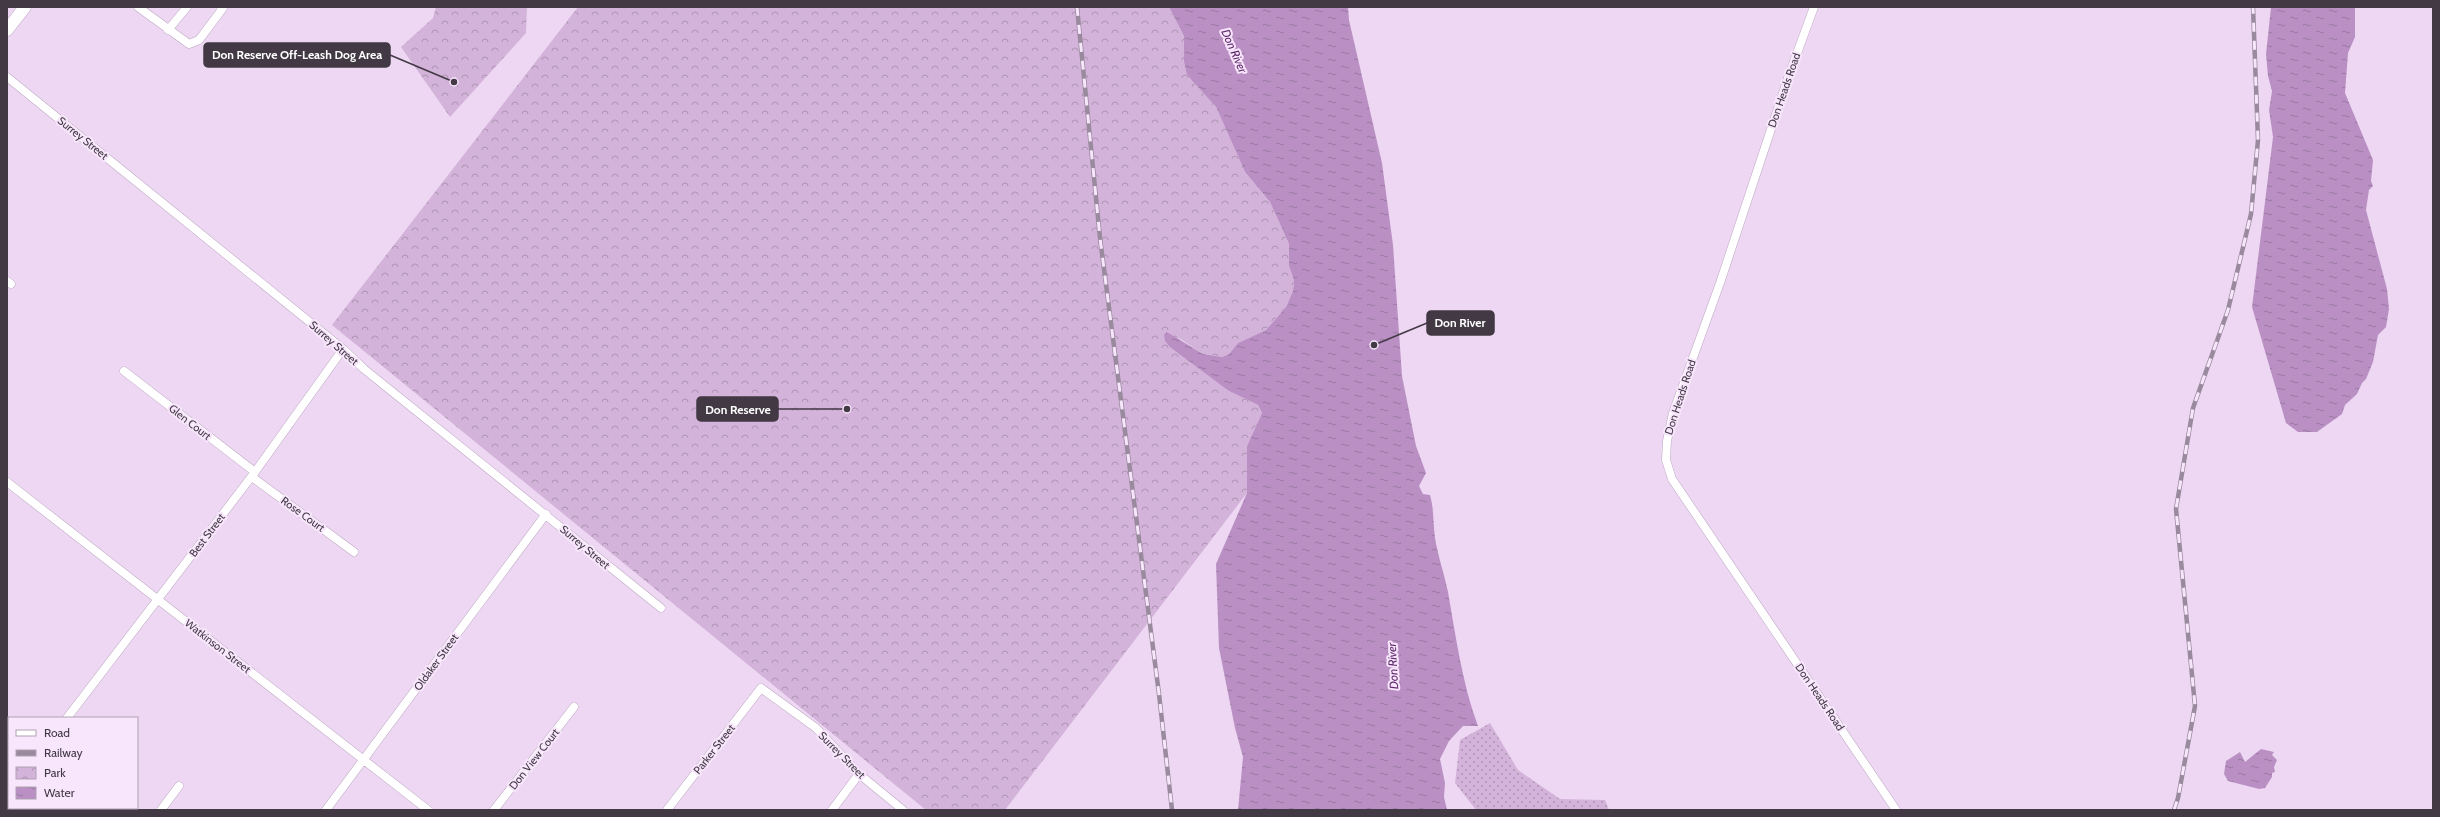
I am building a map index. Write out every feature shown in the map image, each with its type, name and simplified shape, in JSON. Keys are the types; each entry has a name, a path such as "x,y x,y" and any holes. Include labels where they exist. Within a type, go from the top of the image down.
{"street":[{"path":"7,30 25,7"},
{"path":"138,7 189,44 199,40 223,8 221,7"},
{"path":"168,30 187,7"},
{"name":"Don Heads Road","path":"1814,7 1786,85 1720,283 1673,413 1667,441 1666,460 1672,479 1896,810"},
{"name":"Surrey Street","path":"7,77 343,349 364,369 546,514 630,585 661,608"},
{"name":"Best Street","path":"68,717 253,475 343,349"},
{"name":"Glen Court","path":"124,371 253,475"},
{"name":"Rose Court","path":"253,475 354,552"},
{"name":"Watkinson Street","path":"7,482 365,759 428,810"},
{"name":"Oldaker Street","path":"326,810 546,514"},
{"name":"Surrey Street","path":"761,688 816,728 859,774 903,810"},
{"name":"Parker Street","path":"667,810 761,688"},
{"name":"Don View Court","path":"494,810 574,708"},
{"path":"832,810 859,774"},
{"path":"161,810 179,786"}],"green space":[{"path":"436,7 527,7 526,33 450,117 401,47 433,18"},
{"path":"578,7 1169,7 1184,36 1184,62 1187,75 1216,107 1245,172 1270,202 1289,244 1289,266 1294,279 1293,291 1286,307 1266,330 1238,343 1229,354 1222,357 1203,354 1176,336 1229,391 1258,405 1262,413 1247,446 1247,493 1005,810 926,810 332,325"},
{"path":"1490,723 1518,770 1560,799 1605,800 1609,810 1476,810 1455,783 1460,740"}],"water":[{"path":"1169,7 1348,7 1349,20 1382,163 1393,245 1402,376 1416,446 1426,473 1419,486 1423,494 1430,495 1435,538 1448,592 1460,660 1472,710 1478,726 1463,726 1449,741 1440,759 1445,783 1444,797 1447,810 1238,810 1243,757 1235,728 1219,648 1216,564 1247,493 1247,446 1262,413 1258,405 1229,391 1170,347 1165,341 1164,335 1167,332 1203,354 1222,357 1229,354 1238,343 1266,330 1286,307 1293,291 1294,280 1289,266 1289,244 1270,202 1245,172 1216,107 1187,75 1184,62 1184,36"},
{"path":"2271,7 2355,7 2355,37 2348,53 2345,93 2373,160 2371,181 2373,186 2369,190 2366,210 2387,289 2389,309 2386,327 2378,335 2373,362 2366,379 2362,383 2357,394 2345,405 2342,414 2317,432 2298,432 2286,423 2252,307 2273,137 2269,110 2272,91 2268,76 2266,54"},
{"path":"2261,749 2274,752 2272,755 2277,760 2274,767 2275,772 2272,773 2272,777 2265,788 2259,789 2228,781 2224,774 2226,761 2240,752 2245,762"}],"railway":[{"path":"1077,7 1100,238 1159,694 1172,810"},
{"path":"2174,810 2178,798 2195,706 2176,509 2193,408 2228,310 2251,214 2258,140 2253,7"}],"place":[{"name":"Don Reserve Off-Leash Dog Area","path":"454,82"},
{"name":"Don River","path":"1374,345"},
{"name":"Don Reserve","path":"847,409"}]}
